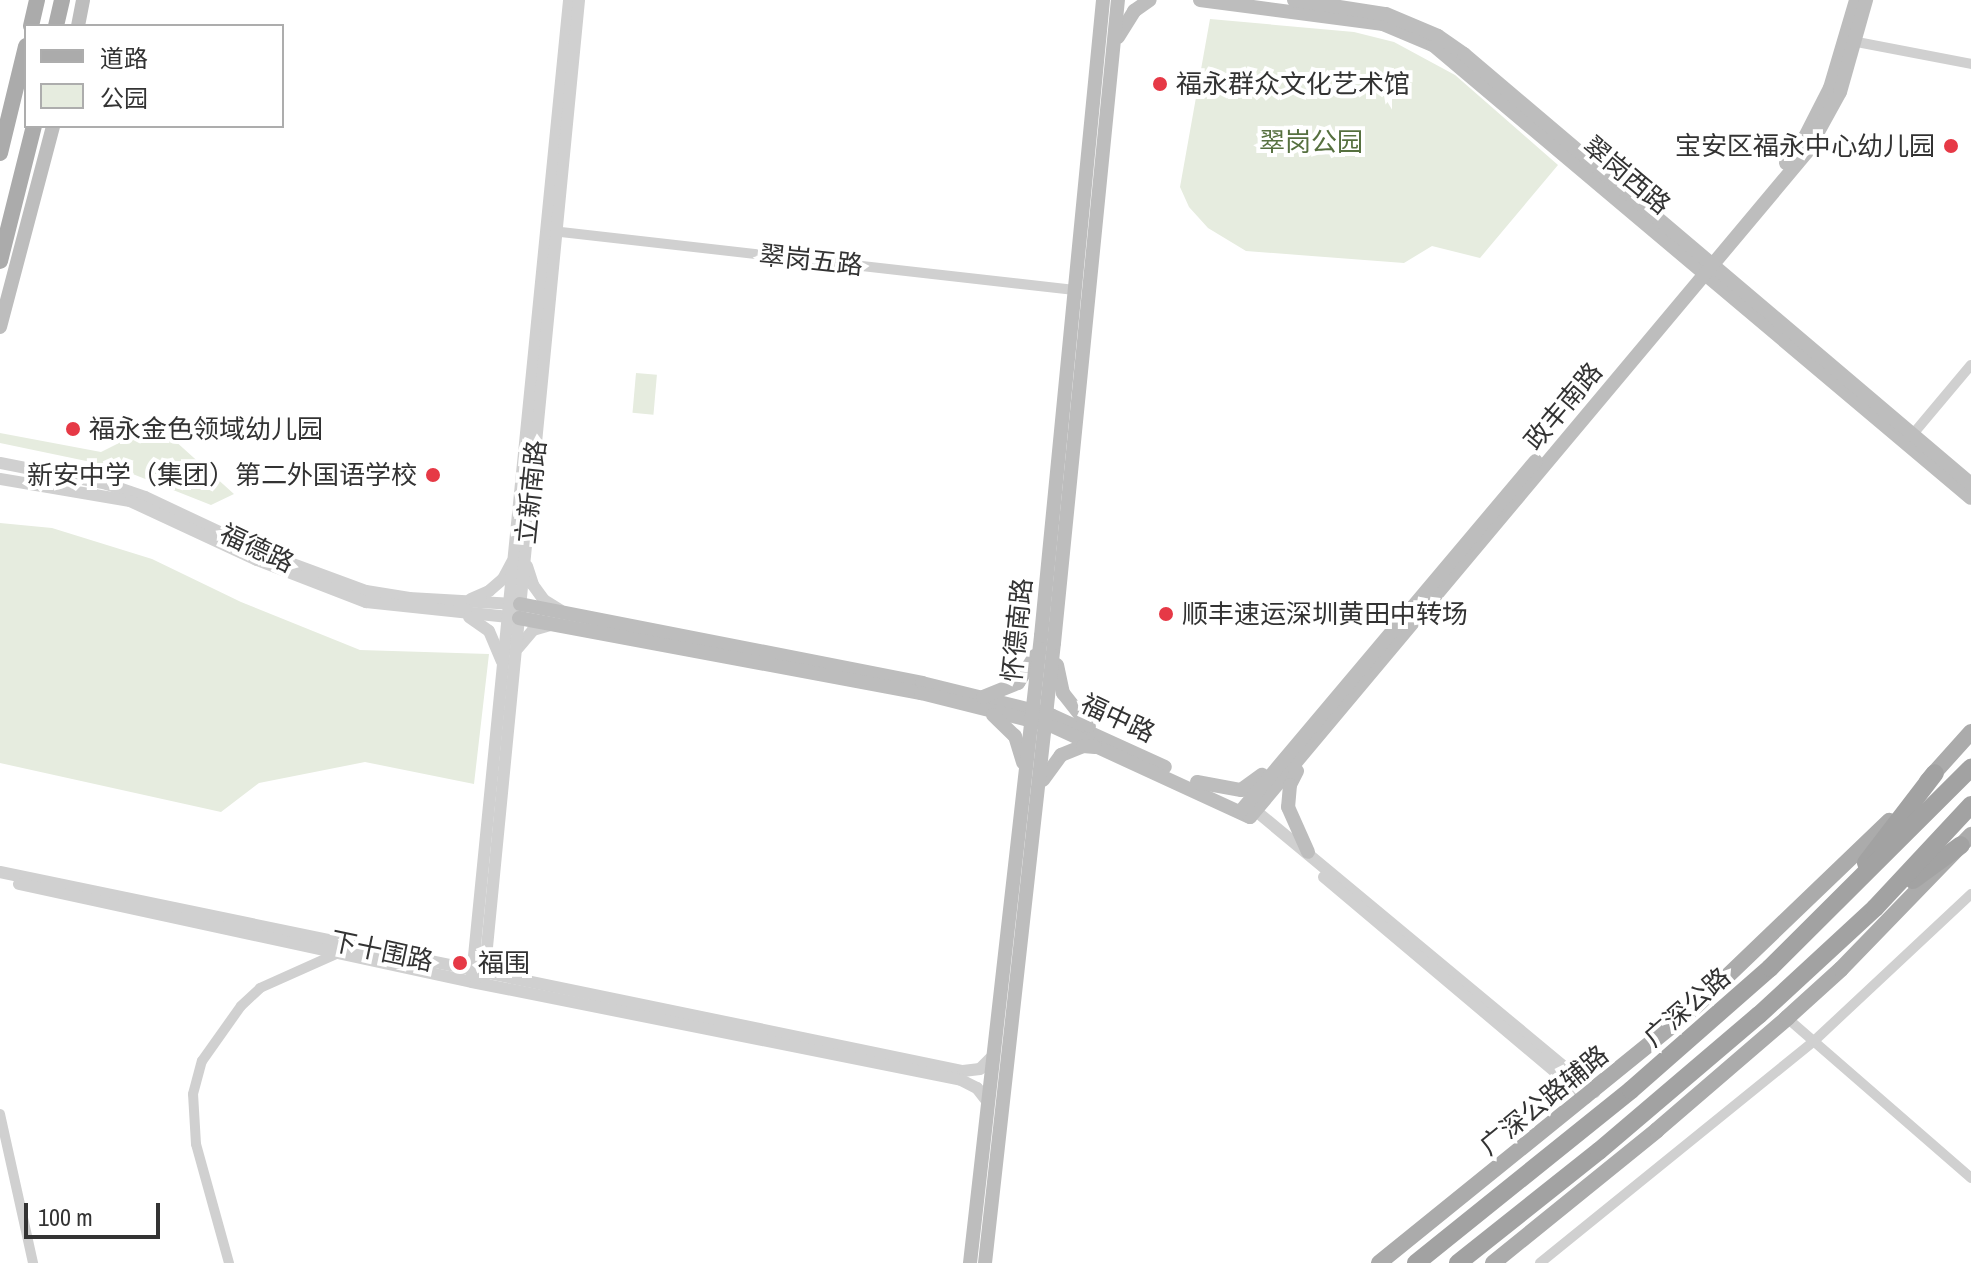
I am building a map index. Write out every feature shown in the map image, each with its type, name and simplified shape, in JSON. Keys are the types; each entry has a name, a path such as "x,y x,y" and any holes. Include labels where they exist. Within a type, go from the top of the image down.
{"highway":[{"name":"广深公路","path":"1416,1263 1631,1090 1823,920 1971,768"},
{"path":"1823,920 1935,773"},
{"name":"广深公路","path":"1458,1263 1681,1083 1875,908 1971,805"},
{"path":"1875,908 1966,840"},
{"path":"1401,1263 1466,1224"}],"main road":[{"path":"31,24 37,0"},
{"path":"56,24 62,0"},
{"path":"78,24 83,0"},
{"name":"怀德南路","path":"1048,640 1075,290 1103,0"},
{"name":"怀德南路","path":"981,1262 988,1102 1025,785 1039,718 1118,0"},
{"path":"1112,52 1125,22 1150,0"},
{"name":"翠岗西路","path":"1200,0 1349,17 1383,24 1433,45 1971,484"},
{"name":"翠岗西路","path":"1294,0 1386,14 1438,36 1971,498"},
{"name":"政丰南路","path":"1248,811 1318,736 1706,266 1791,157 1818,115 1840,64 1856,0"},
{"name":"政丰南路","path":"1248,811 1336,698 1819,135 1840,92 1857,42 1866,0"},
{"path":"0,153 24,54"},
{"path":"0,261 33,128"},
{"path":"0,327 52,128"},
{"name":"福中路","path":"515,611 578,616 1039,718 1197,782 1248,811"},
{"name":"福中路","path":"515,611 553,625 984,704"},
{"path":"1025,785 1019,743 1010,729 984,704 1023,679 1048,640"},
{"path":"1038,800 1048,769 1061,755 1098,741 1063,693 1048,640"},
{"path":"1197,782 1241,790 1249,787 1267,771 1319,708 1336,698"},
{"name":"怀德南路","path":"981,1262 1038,800 1039,718"},
{"name":"广深公路辅路","path":"1379,1263 1590,1095 1758,949 1867,845 1971,732"},
{"path":"1308,852 1287,799 1290,785 1318,736"},
{"name":"福中路","path":"1098,741 1248,811"},
{"path":"1493,1263 1657,1130 1787,1018 1841,969 1966,840"}],"street":[{"name":"立新南路","path":"552,231 569,0"},
{"name":"立新南路","path":"478,977 503,670 515,611 552,231 579,0"},
{"path":"1857,42 1971,64"},
{"name":"翠岗五路","path":"552,231 1075,290"},
{"path":"1913,434 1971,365"},
{"name":"福德路","path":"0,463 20,473 130,501 282,571 366,602 515,611"},
{"name":"福德路","path":"0,479 20,473"},
{"path":"503,670 501,654 489,631 457,606 489,591 503,579 521,546"},
{"path":"521,546 533,585 544,600 559,610 578,616"},
{"name":"立新南路","path":"478,977 516,655 515,611"},
{"path":"516,655 525,636 533,630 553,625"},
{"name":"福中路","path":"1248,811 1308,852 1590,1095"},
{"name":"福中路","path":"1248,811 1590,1095"},
{"name":"下十围路","path":"0,872 961,1080 977,1088 988,1102"},
{"name":"下十围路","path":"0,880 336,954 478,977 963,1071 980,1069 994,1055"},
{"path":"1540,1263 1814,1041 1971,894"},
{"path":"229,1263 196,1144 193,1094 202,1061 241,1006 260,988 336,954"},
{"path":"1787,1018 1971,1178"},
{"path":"0,1114 33,1263"}],"green space":[{"name":"翠岗公园","path":"1210,19 1354,32 1394,42 1455,75 1558,165 1480,258 1432,246 1404,263 1246,251 1208,228 1189,207 1180,187"},
{"path":"636,373 657,375 653,415 633,413"},
{"path":"153,421 234,494 211,505 115,467 0,443 0,433 101,452 153,426"},
{"path":"0,523 52,528 152,559 241,602 360,650 489,654 474,784 365,762 259,783 221,812 0,763"}],"place":[{"name":"福永群众文化艺术馆","path":"1160,84"},
{"name":"宝安区福永中心幼儿园","path":"1951,146"},
{"name":"福永金色领域幼儿园","path":"73,429"},
{"name":"新安中学（集团）第二外国语学校","path":"433,475"},
{"name":"顺丰速运深圳黄田中转场","path":"1166,614"},
{"name":"福围","path":"460,963"}]}
